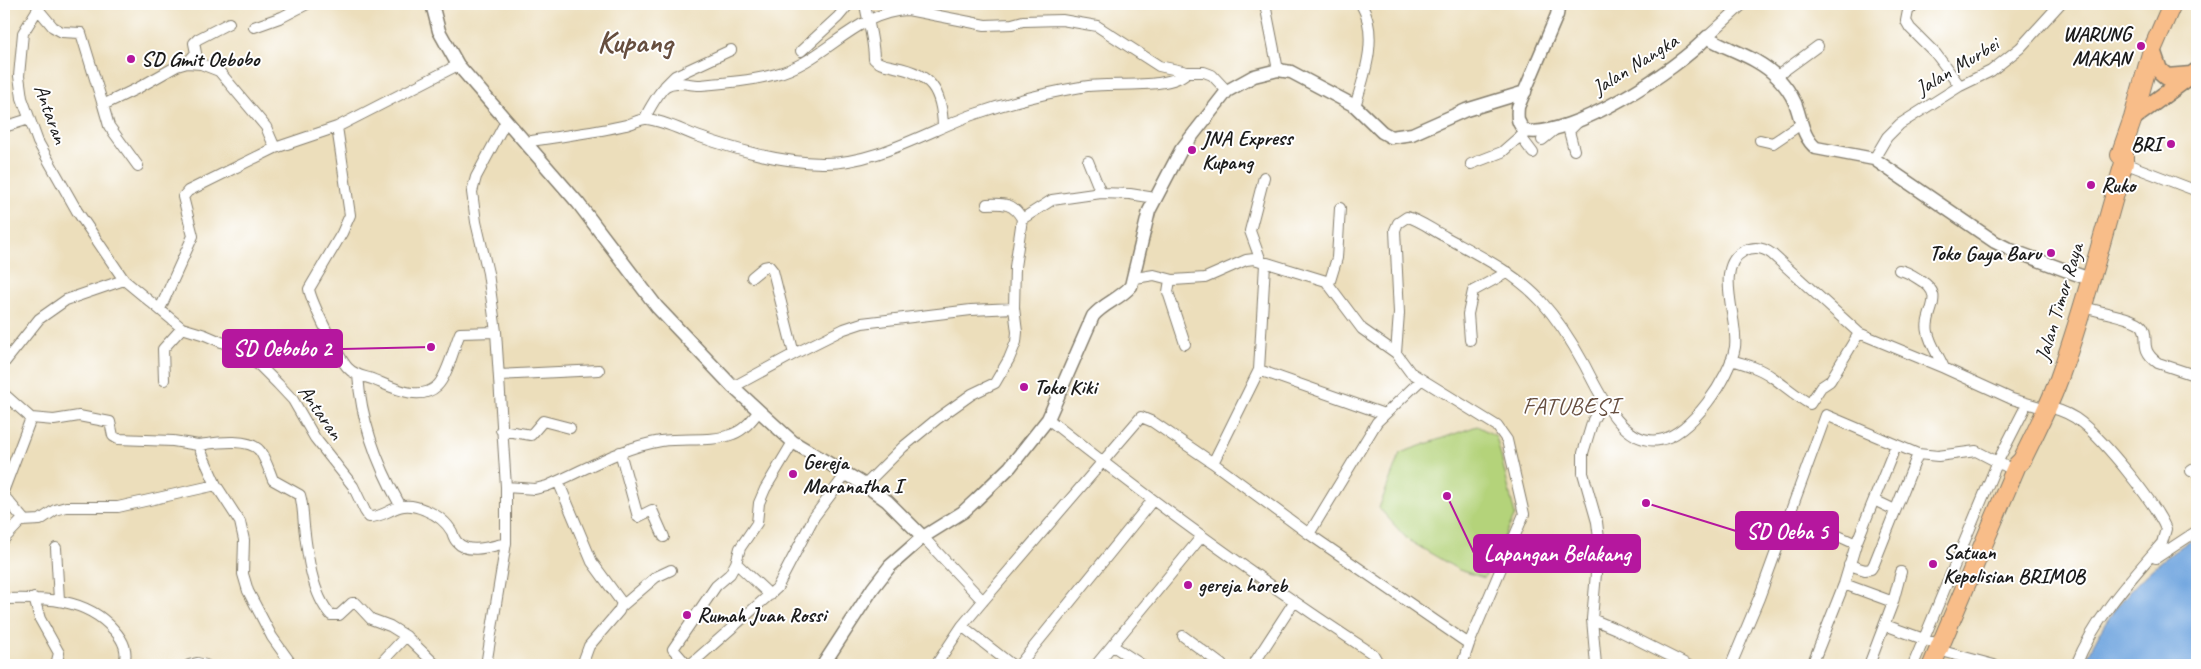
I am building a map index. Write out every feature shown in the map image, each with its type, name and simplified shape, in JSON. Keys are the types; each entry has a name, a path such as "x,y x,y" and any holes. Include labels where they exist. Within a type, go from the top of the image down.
{"highway":[{"name":"Jalan Timor Raya","path":"2037,408 2084,277 2152,50 2172,4"},
{"name":"Jalan Timor Raya","path":"1937,653 2016,468 2017,457 2037,408 2083,307 2124,163 2124,145"}],"main road":[{"path":"2152,50 2159,70 2167,77 2195,73"},
{"path":"2133,118 2195,73"}],"street":[{"path":"254,27 307,4"},
{"path":"432,4 439,31 458,65 578,203 657,307 759,412 793,442 865,485 887,501 924,537 982,601"},
{"path":"801,51 838,17 848,4"},
{"path":"865,4 876,61 914,72 932,83 939,98 943,127"},
{"path":"1265,4 1278,70"},
{"path":"1355,106 1365,73 1370,24 1361,4"},
{"path":"1533,153 1517,118 1518,107 1557,15 1559,4"},
{"path":"1708,37 1743,4"},
{"path":"1913,4 1908,11 1906,21 1910,28 1936,54 1960,86"},
{"name":"Jalan Murbei","path":"1874,159 1887,137 1900,124 1960,86 1991,70 2020,48 2055,5"},
{"path":"39,6 52,27 62,32 81,33 109,126 138,166"},
{"name":"Antaran","path":"39,6 23,33 19,76 22,98 38,142 76,211 124,280 182,328 233,347 260,366 293,400 315,438 353,486 369,517 378,516 400,505"},
{"path":"665,87 680,83 698,85 741,81 777,74 806,62 867,21 885,13 908,10 985,25 1012,24 1023,21 1080,22 1097,26 1159,66 1187,72 1204,72 1212,75 1227,91"},
{"path":"187,63 196,53 194,43 198,39 229,23"},
{"name":"Jalan Nangka","path":"1523,134 1581,119 1605,108 1647,83 1688,55 1708,37 1735,50 1777,76 1795,102 1801,124 1810,143 1816,148 1874,159 1995,242 2011,250 2084,277"},
{"path":"1777,76 1818,46"},
{"path":"645,118 648,109 675,76 731,50"},
{"path":"103,105 177,66 187,63 201,64 219,71 266,127 275,148"},
{"path":"160,309 193,236 183,197 194,187 275,148 337,127 458,65"},
{"path":"823,665 873,588 890,566 924,537 963,512 982,495 1010,467 1048,419 1093,316 1105,304 1124,294 1135,278 1149,211 1154,198 1181,150 1227,91 1254,76 1278,70 1291,72 1355,106 1382,132 1390,137 1398,137 1424,129 1466,110 1525,92"},
{"path":"525,142 624,126 645,118 743,152 823,163 852,160 872,155 973,114 1104,83 1168,83 1187,72"},
{"path":"4,127 30,119"},
{"path":"1574,150 1569,131 1581,119"},
{"path":"486,665 506,543 506,487 496,332 488,272 472,203 472,192 476,178 506,121"},
{"path":"1760,140 1773,143 1801,124"},
{"path":"1542,140 1558,126"},
{"path":"337,127 350,215 309,289 347,367 358,375 398,391 420,392 429,390 436,386 442,378 460,333 496,332"},
{"path":"1471,164 1502,152 1523,134"},
{"path":"1088,161 1101,193"},
{"path":"2124,163 2197,191"},
{"path":"1213,463 1259,370 1263,262 1250,231 1264,177"},
{"path":"1022,219 1052,200 1101,193 1130,194 1154,198"},
{"path":"865,485 892,457 937,419 972,394 995,384 1009,359 1016,342 1017,332 1014,308 1015,267 1022,219 1013,206 1002,203 987,204"},
{"path":"1329,284 1337,258 1340,208"},
{"path":"1396,353 1399,313 1395,230 1398,222 1404,218 1411,218 1508,272 1540,300 1557,319 1584,363 1603,402 1616,419 1630,432 1647,440 1666,438 1695,418 1711,398 1731,360 1735,337 1729,288 1730,269 1733,261 1740,253 1748,249 1761,248 1772,254 1859,333 1944,368 2012,399 2037,408 2058,409 2082,423 2121,465 2158,516 2166,529 2166,534 2162,543 2101,617 2085,642 2076,665"},
{"path":"1135,278 1154,275 1170,280 1205,278 1246,260 1263,262 1318,278 1329,284 1362,329 1396,353 1406,368 1421,380 1497,426 1503,432 1507,440 1524,508 1522,521 1469,644 1462,665"},
{"path":"752,277 764,267 769,266 773,271 794,354"},
{"path":"1899,270 1908,272 1925,283 1933,294 1933,305 1927,322 1927,330 1944,368"},
{"path":"1470,340 1468,314 1473,291 1508,272"},
{"path":"5,360 39,319 66,300 124,280"},
{"path":"1170,280 1168,292 1185,344"},
{"path":"2083,307 2137,321 2144,330 2144,348 2152,359 2158,363 2197,376"},
{"path":"734,387 844,329 862,324 971,310 1014,308"},
{"path":"164,380 163,349 182,328"},
{"path":"1731,360 1771,376 1790,392 1810,404 1821,387 1830,381 1859,333"},
{"path":"499,375 599,370"},
{"path":"1259,370 1384,414"},
{"path":"358,375 364,418 385,478 400,505 424,509 442,519 457,543 467,547 480,549 506,543"},
{"path":"1308,534 1384,414 1421,380"},
{"path":"4,394 30,418 54,420 79,416 110,422 113,436 118,439 173,441 198,445 228,442 252,444 259,450 270,470 272,480 300,495 313,578 326,609 331,615 339,615 352,603 356,603 371,619 390,626 406,636 436,665"},
{"path":"1596,665 1592,620 1599,539 1598,522 1583,473 1583,453 1593,420 1603,402"},
{"path":"1913,665 1998,460 2037,408"},
{"path":"506,487 535,489 558,482 620,452 662,440 704,439 734,434 744,428 759,412"},
{"path":"1731,665 1759,598 1826,415 1918,454 1938,456 1976,451 2016,468"},
{"path":"936,665 962,626 982,601 1141,417 1153,422 1213,463 1308,534 1469,644"},
{"path":"4,489 30,418"},
{"path":"1048,419 1152,501 1294,602 1373,654 1377,661 1376,665"},
{"path":"501,430 531,435 543,421 570,428"},
{"path":"793,442 765,490 759,503 757,523 740,548 730,574 716,586 673,649 689,665 770,595 784,577 800,540 814,517 846,474"},
{"path":"198,445 216,485 240,522 244,532 243,574 248,590 272,637 292,665"},
{"path":"1812,665 1844,584 1856,544 1896,445"},
{"path":"620,452 638,517 652,510 664,537"},
{"path":"1849,565 1865,570 1871,568 1918,454"},
{"path":"558,482 568,502 587,553 620,599 622,606"},
{"path":"4,539 18,523 40,520 55,510 66,507 118,508 216,485"},
{"path":"4,496 25,521"},
{"path":"1874,500 1895,510"},
{"path":"1019,665 1152,501"},
{"path":"1790,514 1856,544"},
{"path":"2151,556 2156,558 2195,532"},
{"path":"1096,665 1202,536"},
{"path":"56,548 59,600"},
{"path":"736,562 770,595"},
{"path":"582,665 590,646 622,606 656,577 671,570"},
{"path":"1869,665 1893,602 1901,572"},
{"path":"1844,584 1893,602"},
{"path":"34,598 40,619 59,653 56,665"},
{"path":"4,599 34,598 59,600 81,606 103,618 110,624 126,649 124,665"},
{"path":"1254,665 1294,602"},
{"path":"1592,620 1616,628 1688,665"},
{"path":"1885,625 1924,639 1937,653 1994,665"},
{"path":"962,626 1012,665"},
{"path":"379,665 406,636"},
{"path":"1183,636 1222,665"},
{"path":"1113,646 1142,665"},
{"path":"189,665 206,665"}],"green space":[{"path":"1477,426 1496,436 1515,515 1484,578 1459,570 1408,540 1379,508 1400,453"}],"water":[{"path":"2197,536 2197,665 2084,665 2104,625 2130,591 2178,548"}],"place":[{"name":"WARUNG MAKAN","path":"2141,46"},
{"name":"SD Gmit Oebobo","path":"131,59"},
{"name":"BRI","path":"2171,144"},
{"name":"JNA Express Kupang","path":"1192,150"},
{"name":"Ruko","path":"2091,185"},
{"name":"Toko Gaya Baru","path":"2051,253"},
{"name":"SD Oebobo 2","path":"431,347"},
{"name":"Toko Kiki","path":"1024,387"},
{"name":"Gereja Maranatha I","path":"793,474"},
{"name":"Lapangan Belakang","path":"1447,496"},
{"name":"SD Oeba 5","path":"1646,503"},
{"name":"Satuan Kepolisian BRIMOB","path":"1933,564"},
{"name":"gereja horeb","path":"1188,585"},
{"name":"Rumah Juan Rossi","path":"687,615"}],"district":[{"name":"Kupang","path":"635,41"},
{"name":"FATUBESI","path":"1571,406"}]}
